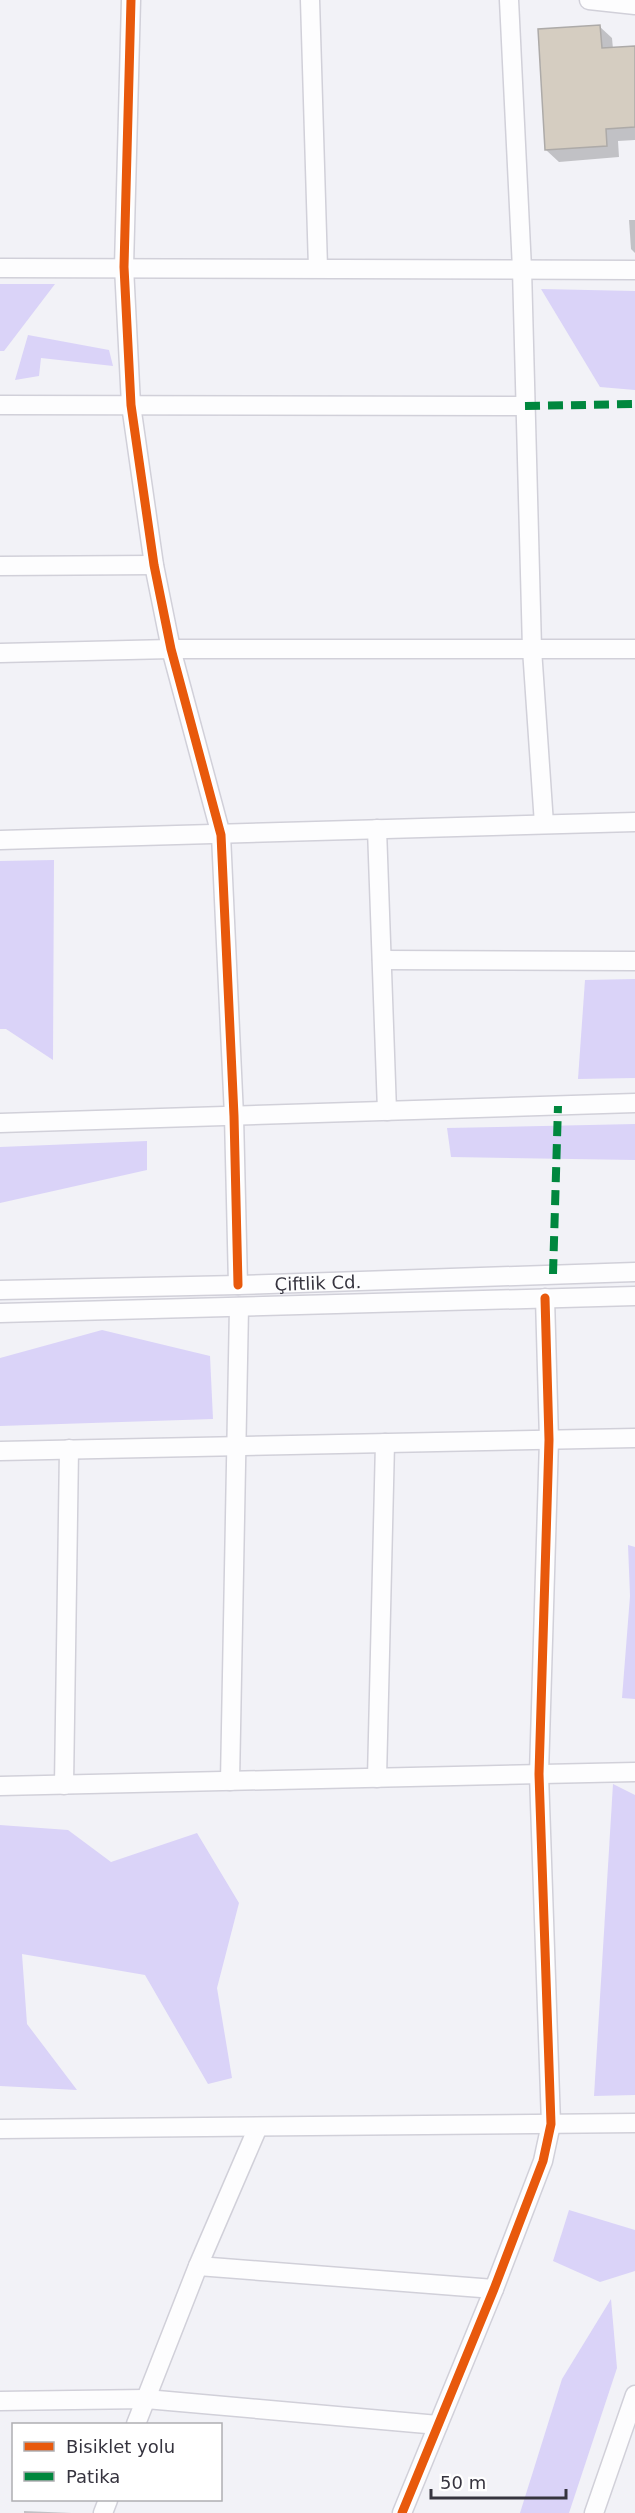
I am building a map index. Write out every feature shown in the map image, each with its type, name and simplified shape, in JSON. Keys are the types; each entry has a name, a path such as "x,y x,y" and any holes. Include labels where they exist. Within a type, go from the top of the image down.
{"street":[{"path":"131,0 124,267 131,405 154,565 171,649 222,835 234,1116 238,1285"},
{"path":"310,0 318,268"},
{"path":"509,0 522,269 532,649 544,824"},
{"path":"589,0 635,5"},
{"path":"0,268 635,270"},
{"path":"0,405 525,406"},
{"path":"0,566 154,565"},
{"path":"0,653 171,649 635,649"},
{"path":"0,840 635,822"},
{"path":"377,829 387,1111"},
{"path":"382,960 635,961"},
{"path":"0,1123 635,1103"},
{"name":"Çiftlik Cd.","path":"0,1290 635,1272"},
{"name":"Çiftlik Cd.","path":"0,1313 635,1296"},
{"path":"402,2513 494,2289 543,2161 551,2124 539,1774 549,1440 545,1298"},
{"path":"230,1781 239,1308"},
{"path":"0,1451 635,1438"},
{"path":"377,1778 385,1443"},
{"path":"64,1785 69,1449"},
{"path":"0,1786 635,1772"},
{"path":"0,2129 635,2123"},
{"path":"136,2423 198,2266 258,2127"},
{"path":"198,2266 494,2289"},
{"path":"594,2513 635,2395"},
{"path":"0,2401 146,2399 438,2425"}],"shaded area":[{"path":"0,284 55,284 4,351 0,351"},
{"path":"541,289 635,291 635,390 600,387"},
{"path":"28,335 109,350 113,366 41,358 39,376 15,380"},
{"path":"54,860 53,1060 6,1029 0,1029 0,861"},
{"path":"635,979 635,1078 578,1079 585,980"},
{"path":"635,1124 635,1160 451,1157 447,1128"},
{"path":"147,1141 147,1170 0,1203 0,1147"},
{"path":"102,1330 210,1356 213,1419 0,1426 0,1358"},
{"path":"628,1545 635,1547 635,1699 622,1698 630,1596"},
{"path":"613,1784 635,1795 635,2095 594,2096"},
{"path":"0,1825 68,1830 111,1862 197,1833 239,1903 217,1988 232,2078 208,2084 145,1975 22,1954 27,2024 77,2090 0,2086"},
{"path":"569,2210 635,2230 635,2271 600,2282 553,2261"},
{"path":"611,2299 617,2368 569,2513 520,2513 562,2379"}],"building":[{"path":"600,25 602,48 635,46 635,127 606,129 607,146 545,150 538,29"}],"marked path":[{"path":"525,406 635,404"},
{"path":"553,1274 558,1106"}],"cycle path":[{"path":"131,0 124,267 131,405 154,565 171,649 221,835 234,1116 238,1285"},
{"path":"402,2513 494,2289 543,2161 551,2124 539,1774 549,1440 545,1298"}]}
